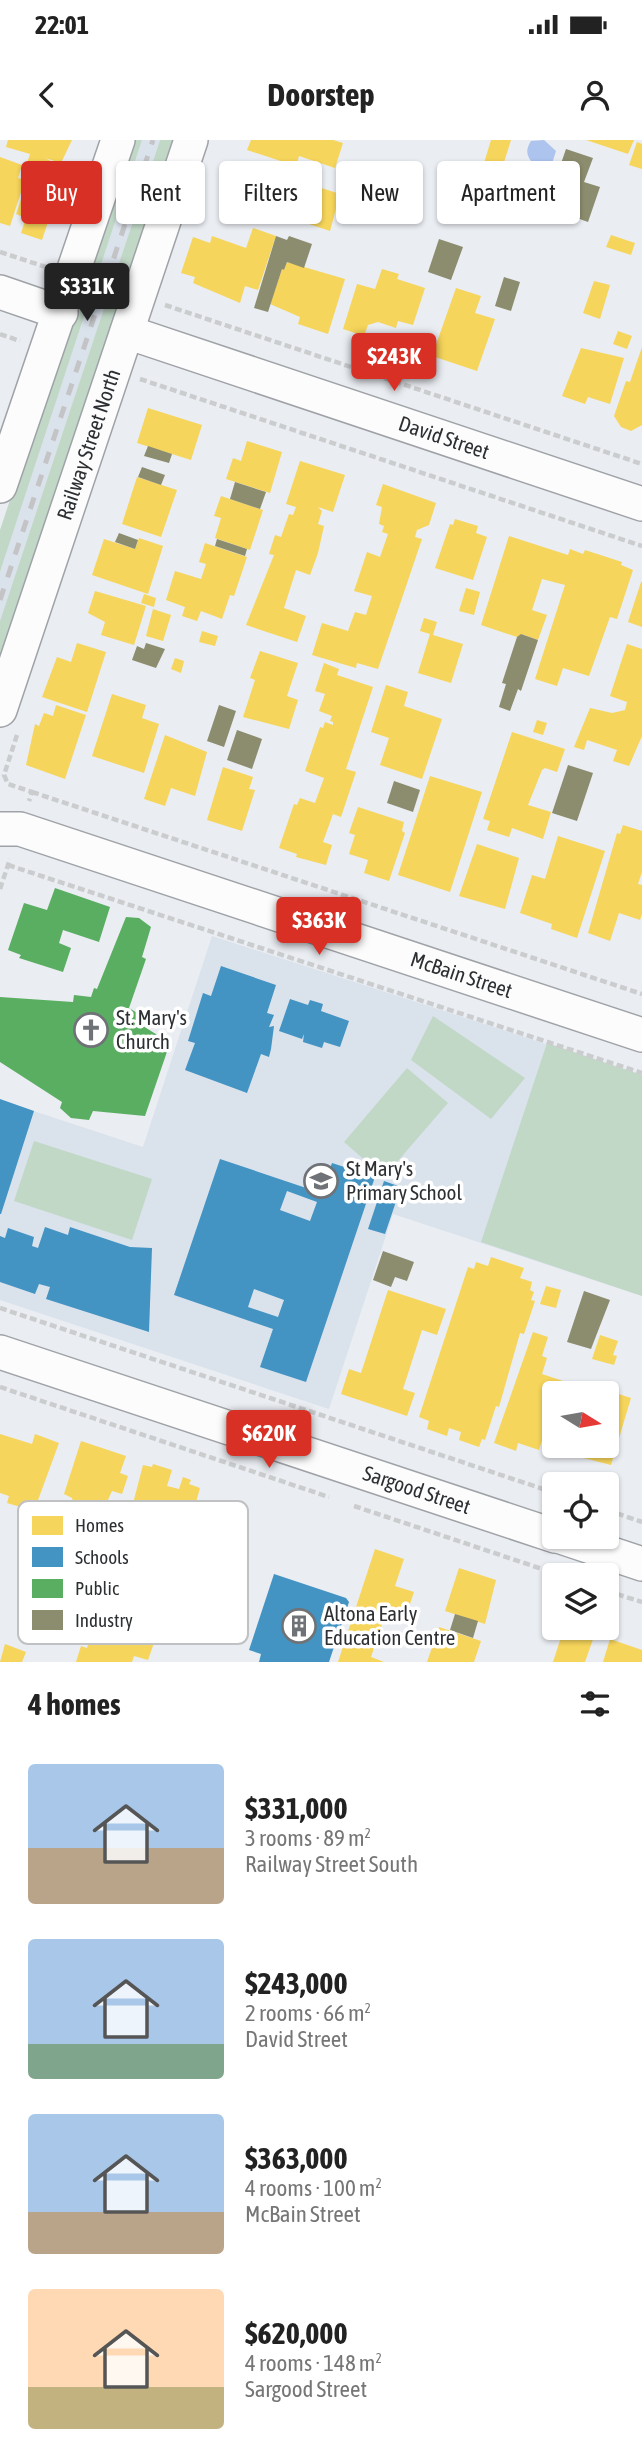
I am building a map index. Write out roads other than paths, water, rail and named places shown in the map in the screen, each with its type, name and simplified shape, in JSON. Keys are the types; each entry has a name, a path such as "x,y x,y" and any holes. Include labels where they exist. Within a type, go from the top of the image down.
{"street":[{"path":"0,486 118,140"},
{"name":"Railway Street North","path":"0,710 191,140"},
{"path":"0,292 61,313"},
{"name":"David Street","path":"127,332 642,504"},
{"name":"McBain Street","path":"0,829 20,829 642,1035"},
{"name":"Sargood Street","path":"0,1352 542,1531"},
{"name":"Sargood Street","path":"596,1549 642,1564"}],"water":[{"path":"544,140 556,151 553,161 531,161 527,151 531,141"}],"railway":[{"path":"0,600 153,140"}],"place":[{"name":"St. Mary's Church","path":"91,1030"},
{"name":"St Mary's Primary School","path":"321,1181"},
{"name":"Altona Early Education Centre","path":"299,1626"}]}
